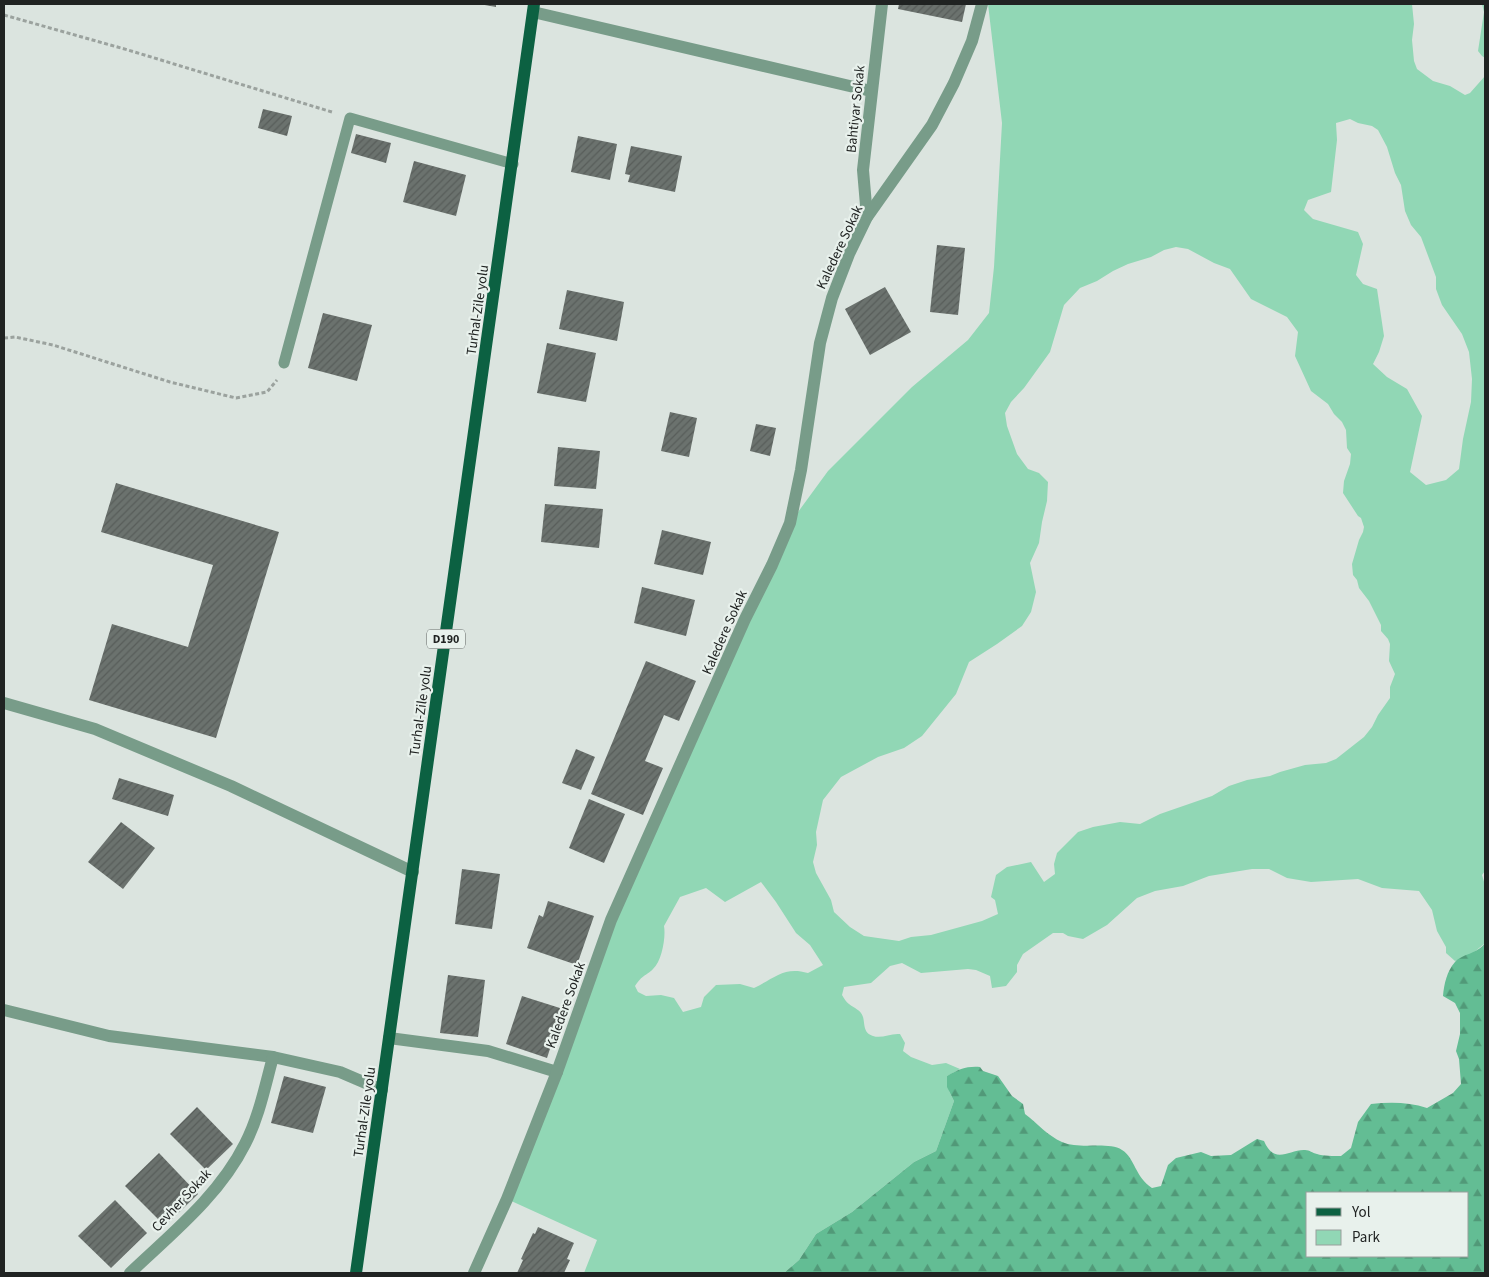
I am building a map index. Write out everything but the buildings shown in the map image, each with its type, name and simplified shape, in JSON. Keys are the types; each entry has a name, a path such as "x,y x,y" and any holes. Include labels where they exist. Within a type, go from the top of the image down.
{"main road":[{"name":"Turhal-Zile yolu","path":"356,1273 534,8"}],"street":[{"name":"Bahtiyar Sokak","path":"867,217 863,170 882,4"},
{"name":"Kaledere Sokak","path":"474,1273 507,1199 557,1072 611,920 745,619 772,565 790,523 801,470 820,343 832,298 849,254 867,217 932,125 954,83 972,41 982,4"},
{"path":"534,8 871,91"},
{"path":"4,702 95,729 231,786 413,872"},
{"path":"4,1010 109,1036 273,1057 340,1072 382,1090"},
{"path":"389,1038 488,1051 557,1072"},
{"name":"Cevher Sokak","path":"130,1273 208,1198 227,1172 244,1146 257,1116 273,1057"}],"lane":[{"path":"284,363 350,118 513,164"}],"path":[{"path":"4,16 128,50 350,118"},
{"path":"4,338 15,337 54,344 170,382 236,398 266,392 277,382 284,363"}],"green space":[{"path":"988,4 1412,4 1414,24 1412,40 1414,61 1417,69 1433,81 1450,86 1465,95 1470,93 1485,76 1485,871 1482,875 1485,885 1485,943 1472,954 1455,961 1446,953 1446,947 1437,931 1432,910 1419,891 1382,888 1358,879 1311,882 1287,878 1269,869 1252,869 1209,876 1183,886 1155,891 1137,898 1107,925 1083,939 1063,933 1053,933 1023,954 1017,965 1017,972 1006,986 992,988 990,976 976,970 921,973 902,963 890,966 871,983 844,987 842,995 848,1003 861,1013 866,1031 870,1035 880,1037 900,1034 905,1043 903,1051 911,1057 932,1065 946,1063 960,1069 947,1076 949,1091 954,1101 936,1151 914,1162 852,1212 816,1234 799,1260 784,1273 584,1273 597,1240 507,1199 611,920 790,523 828,471 912,387 968,340 989,313 994,267 1002,123","holes":["1350,119 1372,126 1378,130 1387,147 1401,185 1405,211 1411,225 1421,237 1436,277 1436,289 1442,305 1462,334 1469,352 1472,379 1471,402 1459,469 1446,480 1426,485 1410,472 1422,416 1407,389 1387,377 1373,364 1384,336 1377,289 1363,284 1356,275 1363,244 1358,232 1313,219 1304,210 1308,200 1331,192 1337,140 1336,123","1176,247 1188,249 1230,269 1251,299 1287,317 1298,332 1295,356 1311,391 1328,404 1346,430 1347,448 1351,454 1343,493 1361,518 1364,527 1352,564 1353,575 1357,580 1359,588 1369,601 1381,625 1381,631 1390,644 1389,661 1395,674 1390,687 1390,698 1364,737 1336,759 1326,763 1305,765 1270,776 1247,780 1229,786 1212,796 1160,814 1140,824 1120,822 1078,832 1057,853 1054,864 1055,874 1044,882 1031,862 1007,867 996,875 991,897 995,900 998,914 982,921 931,935 911,937 899,941 864,936 850,927 834,912 831,900 816,873 813,862 817,845 816,832 823,800 841,777 878,757 904,748 922,736 956,694 969,662 1022,626 1031,612 1036,592 1030,563 1039,543 1047,501 1048,482 1039,473 1028,469 1017,454 1007,426 1005,413 1011,402 1024,388 1050,352 1064,305 1080,288 1128,264 1151,257 1164,250","761,882 796,933 810,945 823,965 808,973 800,971 786,972 754,988 740,984 716,985 704,997 701,1007 683,1012 674,998 661,995 646,996 638,992 635,986 642,977 653,969 659,960 664,942 664,926 680,897 706,888 725,902"]},
{"path":"1482,4 1485,4 1485,58 1478,51 1484,12"},
{"path":"1485,943 1485,1273 784,1273 799,1260 816,1234 852,1212 914,1162 936,1151 954,1101 947,1087 947,1076 967,1068 980,1067 983,1071 998,1076 1012,1096 1023,1104 1025,1114 1047,1133 1062,1142 1077,1145 1109,1146 1122,1150 1130,1158 1142,1179 1152,1188 1161,1186 1168,1165 1176,1158 1201,1152 1211,1156 1231,1155 1257,1139 1264,1141 1268,1149 1278,1155 1308,1150 1315,1154 1341,1156 1351,1148 1358,1122 1371,1104 1399,1103 1427,1108 1453,1093 1461,1084 1459,1059 1456,1051 1460,1034 1460,1013 1455,1003 1443,996 1443,991 1448,974 1455,962 1474,952"}]}
